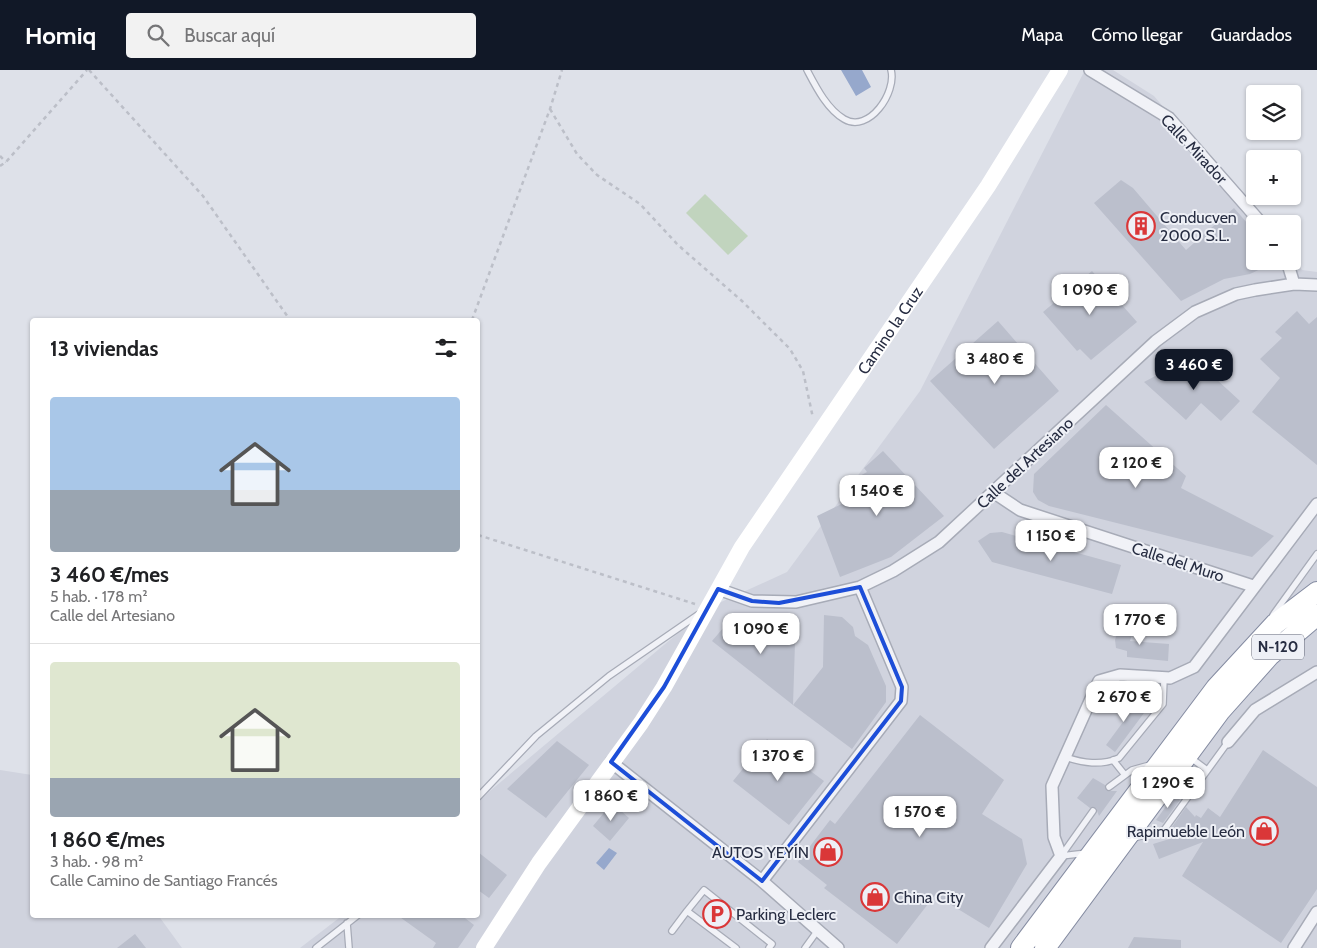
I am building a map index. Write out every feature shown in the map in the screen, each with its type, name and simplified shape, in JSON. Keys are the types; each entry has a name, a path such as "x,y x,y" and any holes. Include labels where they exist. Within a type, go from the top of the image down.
{"highway":[{"name":"N-120","path":"1021,948 1216,688 1275,624 1317,592"},
{"name":"N-120","path":"1045,948 1220,711 1269,656 1317,615"}],"street":[{"name":"Camino la Cruz","path":"484,948 539,863 641,723 664,687 742,547 988,186 1060,70"},
{"name":"Calle Mirador","path":"1090,70 1169,118 1254,215"},
{"path":"1290,270 1294,284"},
{"name":"Calle del Artesiano","path":"718,589 752,602 779,603 796,602 860,587 917,558 939,542 1174,326 1195,312 1236,294 1294,284 1317,285"},
{"name":"Calle del Muro","path":"993,492 1020,510 1253,586"},
{"path":"991,948 1061,856 1054,837 1052,786 1099,681 1120,675 1170,678 1194,667 1253,586 1317,504"},
{"path":"762,881 902,701 902,687 860,587"},
{"path":"1228,742 1254,710 1317,672"},
{"path":"612,762 762,881 838,948"},
{"path":"1294,948 1294,945 1317,912"}],"lane":[{"path":"807,70 831,107 844,120 853,123 863,121 881,105 892,84 891,70"},
{"path":"1245,656 1317,554"},
{"path":"480,795 536,736 609,676 708,608"},
{"path":"1065,757 1082,763 1119,758 1163,704 1164,678"},
{"path":"1125,840 1164,830 1228,742"},
{"path":"1188,756 1207,770"},
{"path":"1113,760 1125,775"},
{"path":"1110,787 1132,770 1160,763"},
{"path":"1061,856 1093,811"},
{"path":"1061,856 1092,853"},
{"path":"672,931 704,890 772,944 769,948"},
{"path":"687,911 736,948"},
{"path":"316,948 354,918"},
{"path":"348,923 349,948"},
{"path":"805,948 818,930"}],"path":[{"path":"0,166 6,162 88,70 203,196 289,318"},
{"path":"473,318 550,109 562,70"},
{"path":"550,109 577,154 597,175 640,204 678,245 749,308 790,349 803,371 809,391 810,412 820,434"},
{"path":"0,156 6,162"},
{"path":"480,536 708,608"}],"highlighted area":[{"path":"860,587 902,687 901,701 762,881 611,762 664,687 718,589 752,601 779,603"}],"shaded area":[{"path":"1085,70 1113,70 1154,96 1255,215 1246,215 1246,270 1301,269 1317,272 1317,948 300,948 339,918 480,918 480,799 708,608 787,572 920,391"},
{"path":"0,770 30,775 30,918 160,918 182,948 0,948"}],"green space":[{"path":"705,194 748,236 728,255 686,213"}],"water":[{"path":"841,70 862,70 871,87 856,96"},
{"path":"609,848 617,853 604,870 596,863"}],"building":[{"name":"Conducven 2000 S.L.","path":"1121,180 1133,188 1186,250 1234,208 1246,222 1246,270 1258,270 1250,274 1224,279 1181,301 1094,203"},
{"path":"1092,271 1137,322 1091,360 1080,349 1077,351 1043,312"},
{"path":"1297,311 1309,324 1317,317 1317,465 1252,412 1280,378 1260,359 1282,338 1275,332"},
{"path":"998,321 1059,391 994,449 930,381"},
{"path":"1191,356 1240,401 1221,421 1201,403 1186,420 1144,382 1161,373 1169,380"},
{"path":"1106,405 1186,476 1181,488 1274,536 1252,557 1049,506 1038,500 1033,492 1034,474"},
{"path":"883,451 944,516 891,557 840,577 817,516 856,497 847,483 867,472 864,468"},
{"path":"1002,532 1121,565 1112,594 992,562 978,541 990,533"},
{"path":"824,615 842,617 853,627 855,636 868,645 886,686 886,702 852,749 793,705 823,667"},
{"path":"736,621 765,622 765,641 795,643 793,705 712,641 724,627"},
{"path":"1120,624 1134,628 1130,641 1169,644 1168,661 1127,657 1127,651 1116,648 1115,640"},
{"path":"1116,698 1132,710 1135,706 1144,713 1115,752 1106,745 1126,718 1110,707"},
{"path":"920,715 1004,780 982,814 1022,839 1027,864 989,928 935,895 897,944 824,888 827,885 798,862 830,820 835,824"},
{"path":"767,739 824,781 789,825 733,781"},
{"path":"557,741 589,765 546,818 507,789"},
{"name":"Rapimueble León","path":"1263,750 1317,787 1317,889 1281,943 1182,876 1203,842 1159,859 1153,844 1186,834 1172,827 1186,807 1195,817 1196,815 1201,818 1208,808 1220,817"},
{"path":"1093,778 1105,785 1107,791 1117,791 1099,816 1096,808 1090,808 1077,798"},
{"path":"1175,794 1180,800 1163,823 1156,820"},
{"path":"612,803 629,818 610,841 593,826"},
{"path":"480,854 507,875 489,898 480,891"},
{"path":"401,918 465,918 474,925 458,948 433,948 436,943"},
{"path":"135,934 146,948 117,948"},
{"path":"1134,937 1181,940 1181,948 1128,948"}],"place":[{"name":"Conducven 2000 S.L.","path":"1141,226"},
{"name":"Rapimueble León","path":"1264,831"},
{"name":"AUTOS YEYÍN","path":"828,852"},
{"name":"China City","path":"875,897"},
{"name":"Parking Leclerc","path":"717,914"}]}
